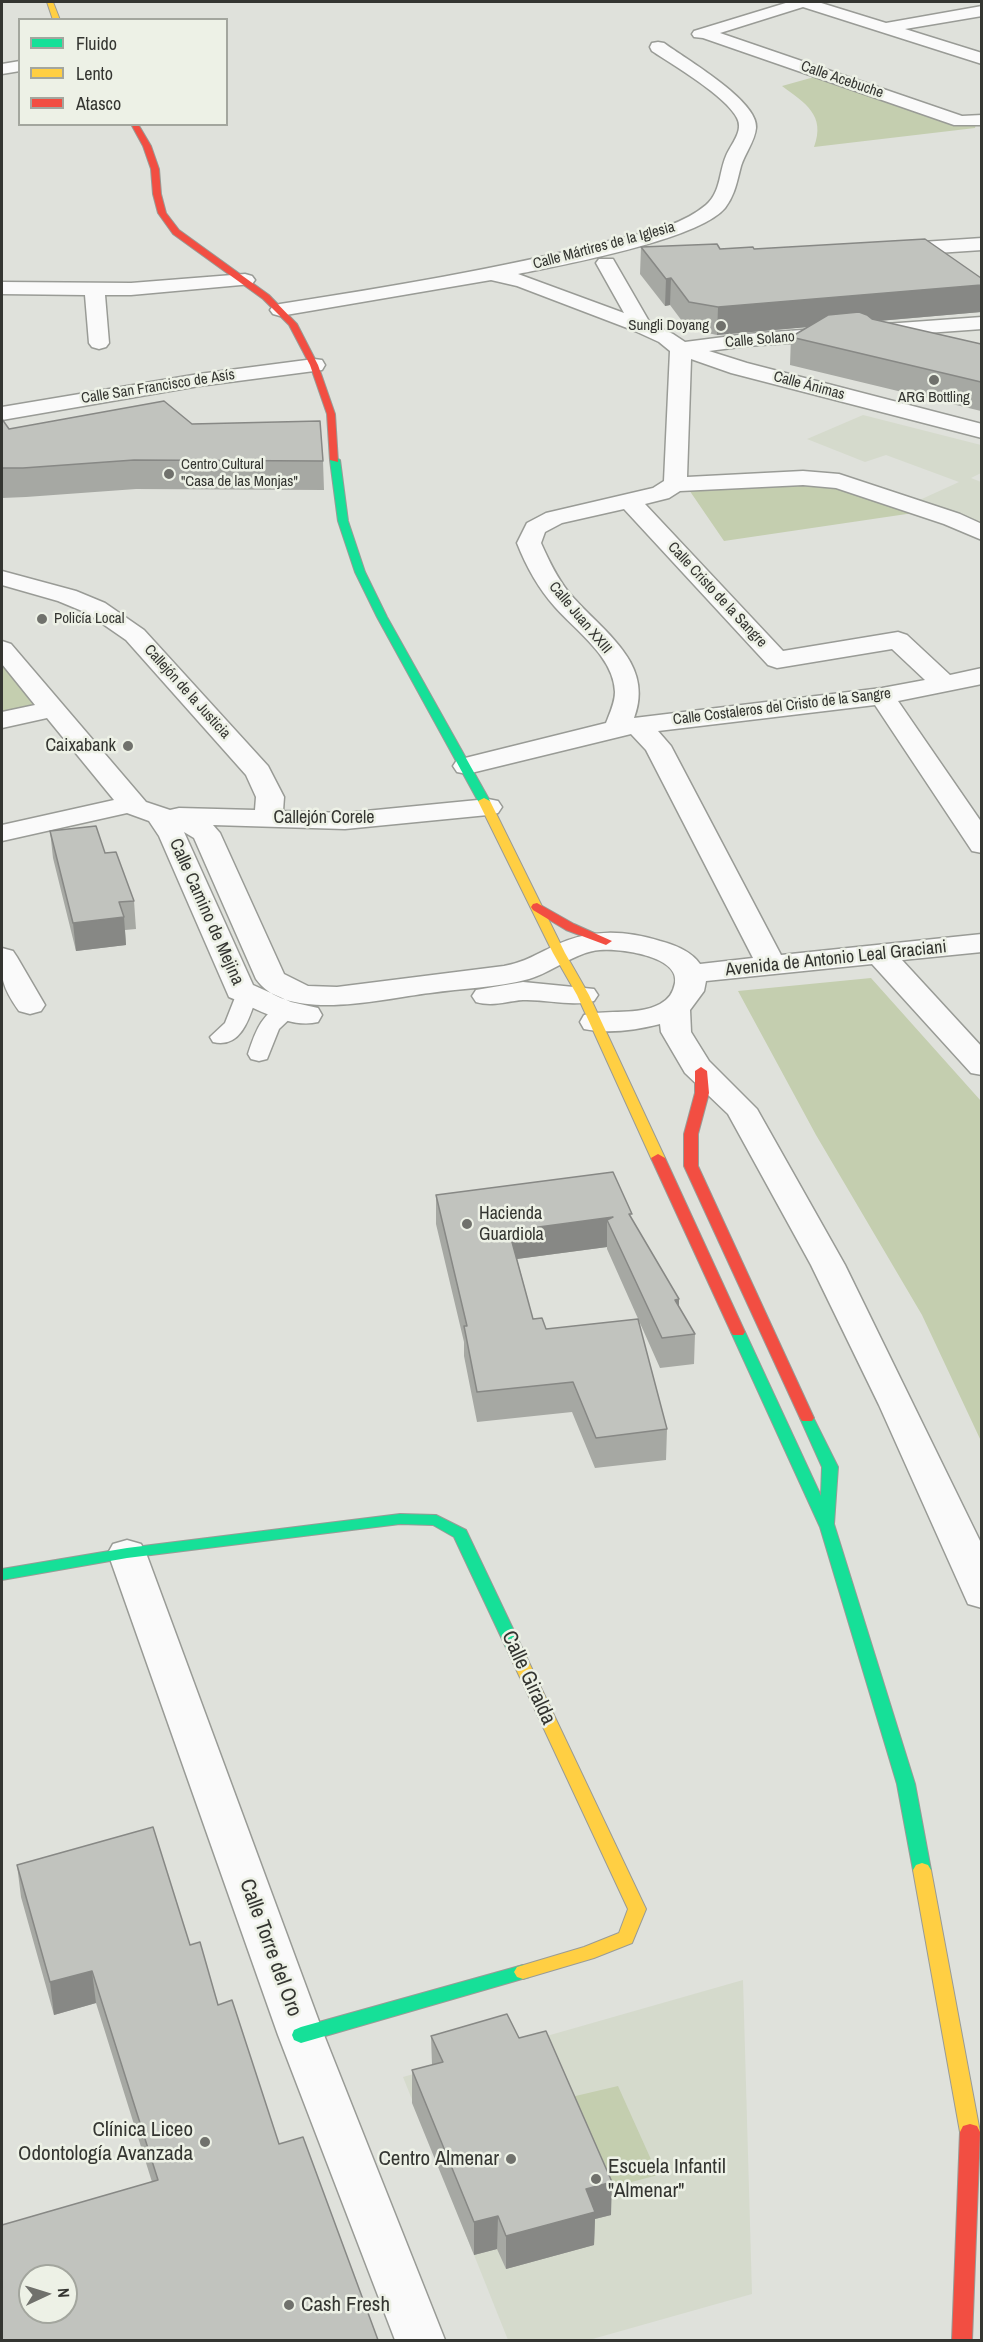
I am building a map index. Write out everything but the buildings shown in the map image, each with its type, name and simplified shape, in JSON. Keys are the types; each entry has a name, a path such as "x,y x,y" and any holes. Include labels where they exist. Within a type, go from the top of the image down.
{"main road":[{"path":"50,2 56,18"},
{"path":"135,126 150,154 162,213 176,232 245,280 280,310 293,324 315,365 331,414 339,500 348,540 358,567 377,609 488,807 589,1009 828,1527 906,1784 970,2133 962,2340"},
{"path":"537,907 580,934 606,941"},
{"path":"701,1071 702,1093 691,1134 691,1166 830,1467 828,1527"},
{"name":"Calle Giralda","path":"2,1575 128,1553 400,1519 436,1520 460,1534 637,1909 626,1938 597,1950 301,2035"}],"street":[{"path":"704,33 803,2 981,59"},
{"path":"885,28 981,11"},
{"name":"Calle Mártires de la Iglesia","path":"280,310 549,263 686,224 712,211 724,198 735,156 745,139 747,121 739,106 673,42 704,33"},
{"name":"Calle Acebuche","path":"704,33 960,121 981,120"},
{"path":"2,69 18,66"},
{"path":"874,252 981,244"},
{"path":"549,263 628,262"},
{"path":"606,263 642,327"},
{"name":"Calle Ánimas","path":"488,274 522,281 642,327 666,338 681,349 739,368 981,431"},
{"path":"2,288 95,290 181,287 245,280"},
{"path":"95,290 99,343"},
{"name":"Calle Solano","path":"681,349 747,340 981,323"},
{"name":"Calle Solano","path":"839,333 914,349"},
{"path":"681,349 675,484 804,478 839,481 952,519 981,533"},
{"name":"Calle San Francisco de Asís","path":"2,414 211,378 315,365"},
{"name":"Calle Juan XXIII","path":"627,726 628,693 625,674 609,652 560,598 538,564 529,543 535,528 554,518 661,493 675,484"},
{"name":"Calle Cristo de la Sangre","path":"630,501 777,660 898,640 943,682"},
{"name":"Callejón de la Justicia","path":"2,578 67,596 96,608 135,635 258,771 270,797 268,819"},
{"path":"6,660 52,709 126,797 159,816"},
{"name":"Calle Costaleros del Cristo de la Sangre","path":"627,726 882,696 981,676"},
{"path":"882,696 981,845"},
{"path":"2,720 52,709"},
{"path":"466,766 627,726 658,746 772,967"},
{"path":"2,818 126,797"},
{"path":"2,833 126,797"},
{"name":"Callejón Corele","path":"159,816 345,821 488,807"},
{"name":"Calle Camino de Mejina","path":"159,816 178,819 197,826 206,834 271,979 273,1000 240,991 173,836 159,816"},
{"path":"606,941 646,944 666,952 681,962 690,974 691,986 686,998 675,1008 658,1016 589,1009 524,991 330,1016 299,1014 273,1000 517,973 577,945 606,941"},
{"name":"Avenida de Antonio Leal Graciani","path":"690,974 981,943"},
{"path":"880,955 981,1066"},
{"path":"2,957 30,1005"},
{"path":"675,1008 676,1032 701,1071 741,1109 828,1265 972,1566 981,1594"},
{"name":"Calle Torre del Oro","path":"128,1553 301,2035 420,2340"}],"lane":[{"path":"221,1037 273,1000"},
{"path":"259,1054 269,1026 273,1000"}],"shaded area":[{"path":"863,415 981,445 981,473 971,478 981,482 981,528 913,503 959,482 886,455 865,462 807,439"},
{"name":"Escuela Infantil \"Almenar\"","path":"743,1980 752,2294 589,2340 508,2340 403,2077"}],"green space":[{"path":"825,74 959,121 977,120 975,128 814,147 817,136 815,118 805,104 782,86"},
{"path":"803,478 927,511 724,541 685,484"},
{"path":"14,664 52,709 2,720 2,666"},
{"path":"871,978 981,1101 981,1441 922,1315 816,1135 738,991"},
{"path":"618,2086 658,2175 605,2189 567,2098"}],"traffic: fast":[{"path":"335,460 343,521 360,572 382,617 484,801"},
{"path":"738,1332 828,1527 906,1784 922,1870"},
{"path":"807,1418 830,1467 828,1522"},
{"path":"2,1575 127,1553 400,1519 436,1520 460,1534 517,1654"},
{"path":"301,2035 523,1972"}],"traffic: slow":[{"path":"50,2 56,18"},
{"path":"484,801 559,953 583,995 658,1158"},
{"path":"517,1654 637,1909 626,1938 588,1953 523,1972"},
{"path":"922,1870 970,2132"}],"traffic: jam":[{"path":"135,126 147,146 155,169 157,194 162,213 176,232 266,297 293,324 314,365 331,414 335,460"},
{"path":"537,907 570,927 606,941"},
{"path":"701,1071 702,1093 691,1134 691,1166 807,1418"},
{"path":"658,1158 738,1332"},
{"path":"962,2340 970,2132"}],"place":[{"name":"Sungli Doyang","path":"721,326"},
{"name":"ARG Bottling","path":"934,380"},
{"name":"Centro Cultural \"Casa de las Monjas\"","path":"169,474"},
{"name":"Policía Local","path":"42,619"},
{"name":"Caixabank","path":"128,746"},
{"name":"Hacienda Guardiola","path":"467,1224"},
{"name":"Clínica Liceo Odontología Avanzada","path":"205,2142"},
{"name":"Centro Almenar","path":"511,2159"},
{"name":"Escuela Infantil \"Almenar\"","path":"596,2179"},
{"name":"Cash Fresh","path":"289,2305"}]}
